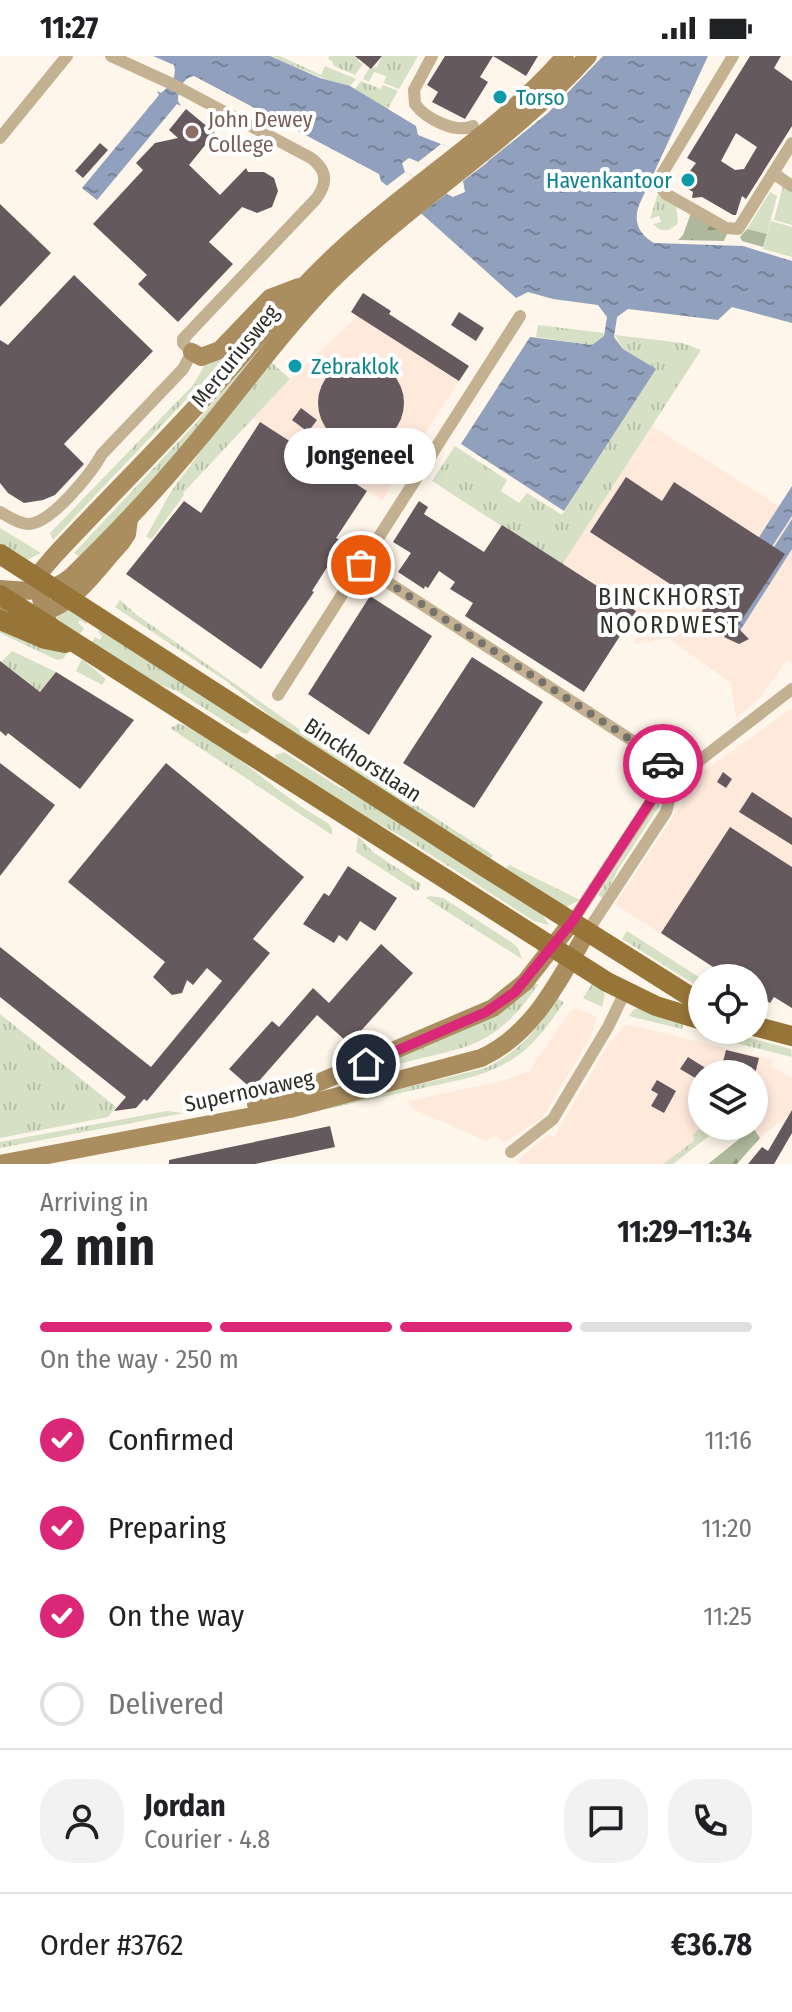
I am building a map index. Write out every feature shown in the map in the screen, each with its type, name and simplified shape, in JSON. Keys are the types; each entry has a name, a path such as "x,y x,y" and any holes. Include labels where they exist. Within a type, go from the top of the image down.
{"main road":[{"path":"469,155 565,56"},
{"path":"469,155 537,109 588,56"},
{"path":"473,126 509,114"},
{"name":"Mercuriusweg","path":"59,586 205,396 269,322 305,285 469,155"},
{"name":"Mercuriusweg","path":"59,586 188,452 298,317 391,216"},
{"path":"188,344 201,357 215,353 270,298 305,285"},
{"name":"Binckhorstlaan","path":"0,554 59,586 101,619 265,726 688,995"},
{"path":"0,592 59,586"},
{"path":"42,618 59,586"},
{"path":"42,618 59,586"},
{"path":"0,592 259,762 571,960 625,992 688,1016"},
{"path":"0,610 42,618"},
{"path":"0,620 45,639 77,644"},
{"path":"235,746 257,737 265,726"},
{"path":"259,762 273,745 302,749"},
{"name":"Supernovaweg","path":"0,1153 262,1103 293,1093 493,1008 515,992 552,947 580,927"},
{"name":"Supernovaweg","path":"0,1164 290,1109 481,1058 504,1046 525,1028 571,960 580,927"},
{"path":"768,1030 792,1036"}],"street":[{"path":"0,138 67,56"},
{"name":"Mercuriusweg","path":"0,512 26,524 44,519 183,369 188,344 322,190 325,176 311,158 111,56"},
{"path":"432,56 414,90 413,100 420,111 454,128 464,130 473,126"},
{"path":"733,56 662,174 661,187 666,194 733,230 744,224 792,143"},
{"path":"773,173 792,186"},
{"path":"278,695 520,316"},
{"path":"361,565 655,755 674,782"},
{"path":"580,927 666,812 674,782 792,689"},
{"path":"511,1152 553,1119 608,1027 625,992"}],"shaded area":[{"path":"358,316 459,381 382,500 253,418"},
{"path":"652,426 779,506 792,510 792,663 787,660 760,698 736,718 731,683 668,638 634,644 641,620 638,613 562,565"},
{"path":"792,708 792,1008 774,997 768,1002 768,964 708,964 615,904 704,771"},
{"path":"577,1008 597,1017 591,1036 542,1118 504,1143 496,1134 487,1141 413,1109 408,1101 502,1081 529,1071 570,1012"},
{"path":"626,1024 688,1039 688,1044 708,1044 773,1060 771,1066 792,1078 792,1112 768,1132 768,1060 688,1060 688,1140 695,1141 663,1164 518,1164 521,1157 549,1134 554,1137 608,1045"}],"green space":[{"path":"270,56 280,56 321,75 325,66 356,79 350,86 342,86"},
{"path":"329,56 358,56 358,61 363,64 355,75 334,66"},
{"path":"382,56 418,56 399,89 384,83 386,76 374,72 369,82 363,79 369,68 377,67"},
{"path":"361,81 381,89 383,85 398,91 387,110 355,89"},
{"path":"783,186 792,191 792,225 774,220"},
{"path":"770,192 777,196 767,234 747,229"},
{"path":"658,193 676,204 678,222 669,229 659,229 653,224 661,222 659,216 650,219"},
{"path":"691,213 727,234 724,241 678,240"},
{"path":"771,221 792,227 792,257 763,249"},
{"path":"747,229 767,234 763,247 742,241 740,237"},
{"path":"308,292 161,473 81,558 74,553 193,426"},
{"path":"274,307 53,540 50,533 193,385 206,363"},
{"path":"538,325 604,333 604,336 592,345 536,337"},
{"path":"615,335 682,343 701,350 562,565 432,481 455,446 507,480 501,491 519,503 527,493 562,515 655,370 623,349"},
{"path":"269,360 290,379 183,493 152,539 146,537 172,490"},
{"path":"0,528 41,553 27,560 12,555 0,543"},
{"path":"120,600 306,734 493,855 491,859 468,849 296,736 226,681 115,607"},
{"path":"70,606 90,619 86,624 80,620 78,623 84,628 79,635 58,621 56,616"},
{"path":"0,623 68,652 63,659 57,660 0,633"},
{"path":"102,627 252,728 247,734 243,733 177,691 152,682 91,643 95,637 100,640 102,636 98,632"},
{"path":"12,651 56,672 40,692 1,662"},
{"path":"82,659 106,679 102,685 76,671"},
{"path":"178,724 204,735 329,824 332,835 170,728"},
{"path":"284,752 340,788 360,795 542,914 549,925 534,921 276,761 275,755"},
{"path":"666,789 669,791 617,871 604,899 598,895"},
{"path":"358,836 373,852 421,884 419,890 416,891 356,852"},
{"path":"509,865 580,900 564,908 545,898 506,868"},
{"path":"426,898 443,898 511,942 518,948 522,959"},
{"path":"627,931 688,970 688,980 622,939"},
{"path":"594,981 605,994 602,1007 583,998"},
{"path":"534,982 538,985 520,1009 486,1037 451,1051 382,1069 381,1065"},
{"path":"557,998 564,1002 544,1030 522,1052 497,1068 464,1079 268,1122 485,1068 527,1039"},
{"path":"643,1007 683,1025 682,1029 629,1016 634,1009"},
{"path":"0,1014 116,1107 108,1117 0,1138"},
{"path":"768,1043 791,1049 792,1057 739,1044"},
{"path":"167,1111 184,1113 0,1148 0,1142"},
{"path":"704,1140 673,1164 663,1164 694,1141"},
{"path":"738,1140 758,1140 737,1164 708,1164"}],"water":[{"path":"153,56 270,56 320,78 350,86 416,126 418,135 487,162 548,113 603,56 708,56 639,205 639,227 644,236 654,243 743,246 792,261 792,323 732,307 718,320 628,309 617,317 614,337 623,349 656,369 564,511 461,444 530,337 592,345 604,336 607,317 598,305 528,292 516,298 381,181 379,174 194,76 186,79 182,86 178,101 181,106 177,104 97,200 82,188 159,95 157,91 161,93 170,84 175,73 174,65","holes":["409,158 463,181 465,192 453,197 405,172 402,163"]},
{"path":"792,486 792,516 720,626 707,618"},
{"path":"792,519 792,549 736,637 722,628"}],"pier":[{"path":"441,144 488,162 463,181 418,162"},
{"path":"405,172 446,194 418,216 384,188"}],"building":[{"path":"355,56 382,56 371,69"},
{"path":"445,56 493,56 480,77 488,82 465,119 432,102 438,92 427,85"},
{"path":"493,56 538,56 526,76"},
{"path":"750,56 781,56 774,68 792,81 792,126 746,199 742,196 736,215 702,197 692,198 693,192 680,184 696,163 687,158","holes":["736,133 757,147 744,169 735,170 721,161"]},
{"path":"186,109 215,133 189,165 220,195 246,168 248,172 264,172 274,178 278,191 272,207 257,213 242,207 209,242 233,264 178,322 138,284 147,275 93,224 143,170 136,163 155,143 178,138 169,130"},
{"path":"100,143 108,150 83,178 75,171"},
{"path":"0,204 51,253 0,307"},
{"path":"74,275 153,351 64,444 84,464 55,495 24,503 8,493 0,483 0,340 8,345"},
{"path":"363,293 391,311 389,314 469,366 459,381 351,312"},
{"path":"459,312 484,328 476,341 451,325"},
{"path":"361,360 385,367 397,379 404,403 397,427 385,439 361,446 337,439 325,427 318,403 325,379 337,367"},
{"path":"301,408 317,420 308,432 292,420"},
{"path":"260,422 367,491 336,538 343,542 314,592 261,669 126,574 184,501 201,513"},
{"path":"377,460 389,468 384,476 371,467"},
{"path":"626,477 662,501 674,482 785,554 737,627 749,639 739,644 726,638 703,619 704,606 590,532"},
{"path":"419,501 428,507 424,514 484,552 502,525 636,611 584,692 465,616 473,603 450,589 455,582 439,571 428,588 425,586 424,589 398,572 411,553 393,542"},
{"path":"370,596 432,636 369,735 308,694"},
{"path":"472,657 543,702 474,808 403,763"},
{"path":"0,661 40,692 56,672 134,720 80,789 8,733 6,736 0,731"},
{"path":"0,763 55,805 0,876"},
{"path":"166,763 304,877 253,939 270,953 147,1101 144,1099 136,1108 114,1111 126,1097 0,997 0,947 151,1067 222,981 207,968 193,985 187,980 182,993 172,995 153,977 165,962 68,882"},
{"path":"723,772 732,779 726,788 717,782"},
{"path":"752,792 792,818 792,845 739,812"},
{"path":"730,827 792,867 792,1008 774,997 768,1002 768,964 709,964 661,933"},
{"path":"348,866 397,898 375,931 360,921 347,941 339,935 334,943 303,924 324,893 329,896"},
{"path":"381,944 413,973 359,1033 356,1031 346,1041 317,1015 252,1089 229,1069 272,1021 279,1027 313,988 329,1003"},
{"path":"726,1050 759,1058 758,1060 724,1060"},
{"path":"688,1057 693,1060 688,1060 688,1074 680,1069"},
{"path":"657,1080 676,1091 664,1113 651,1106 658,1094 651,1090"},
{"path":"792,1110 792,1133 774,1164 748,1164 762,1147 768,1151"},
{"path":"330,1126 335,1147 255,1164 169,1164 169,1160"}],"way so far":[{"path":"361,565 653,754 663,764"}],"place":[{"name":"Torso","path":"500,97"},
{"name":"John Dewey College","path":"192,132"},
{"name":"Havenkantoor","path":"688,180"},
{"name":"Zebraklok","path":"295,366"},
{"name":"Jongeneel","path":"361,565"}],"district":[{"name":"BINCKHORST NOORDWEST","path":"670,611"}],"route":[{"path":"366,1064 486,1012 507,999 525,982 572,922 652,799 674,782 663,764"}]}
